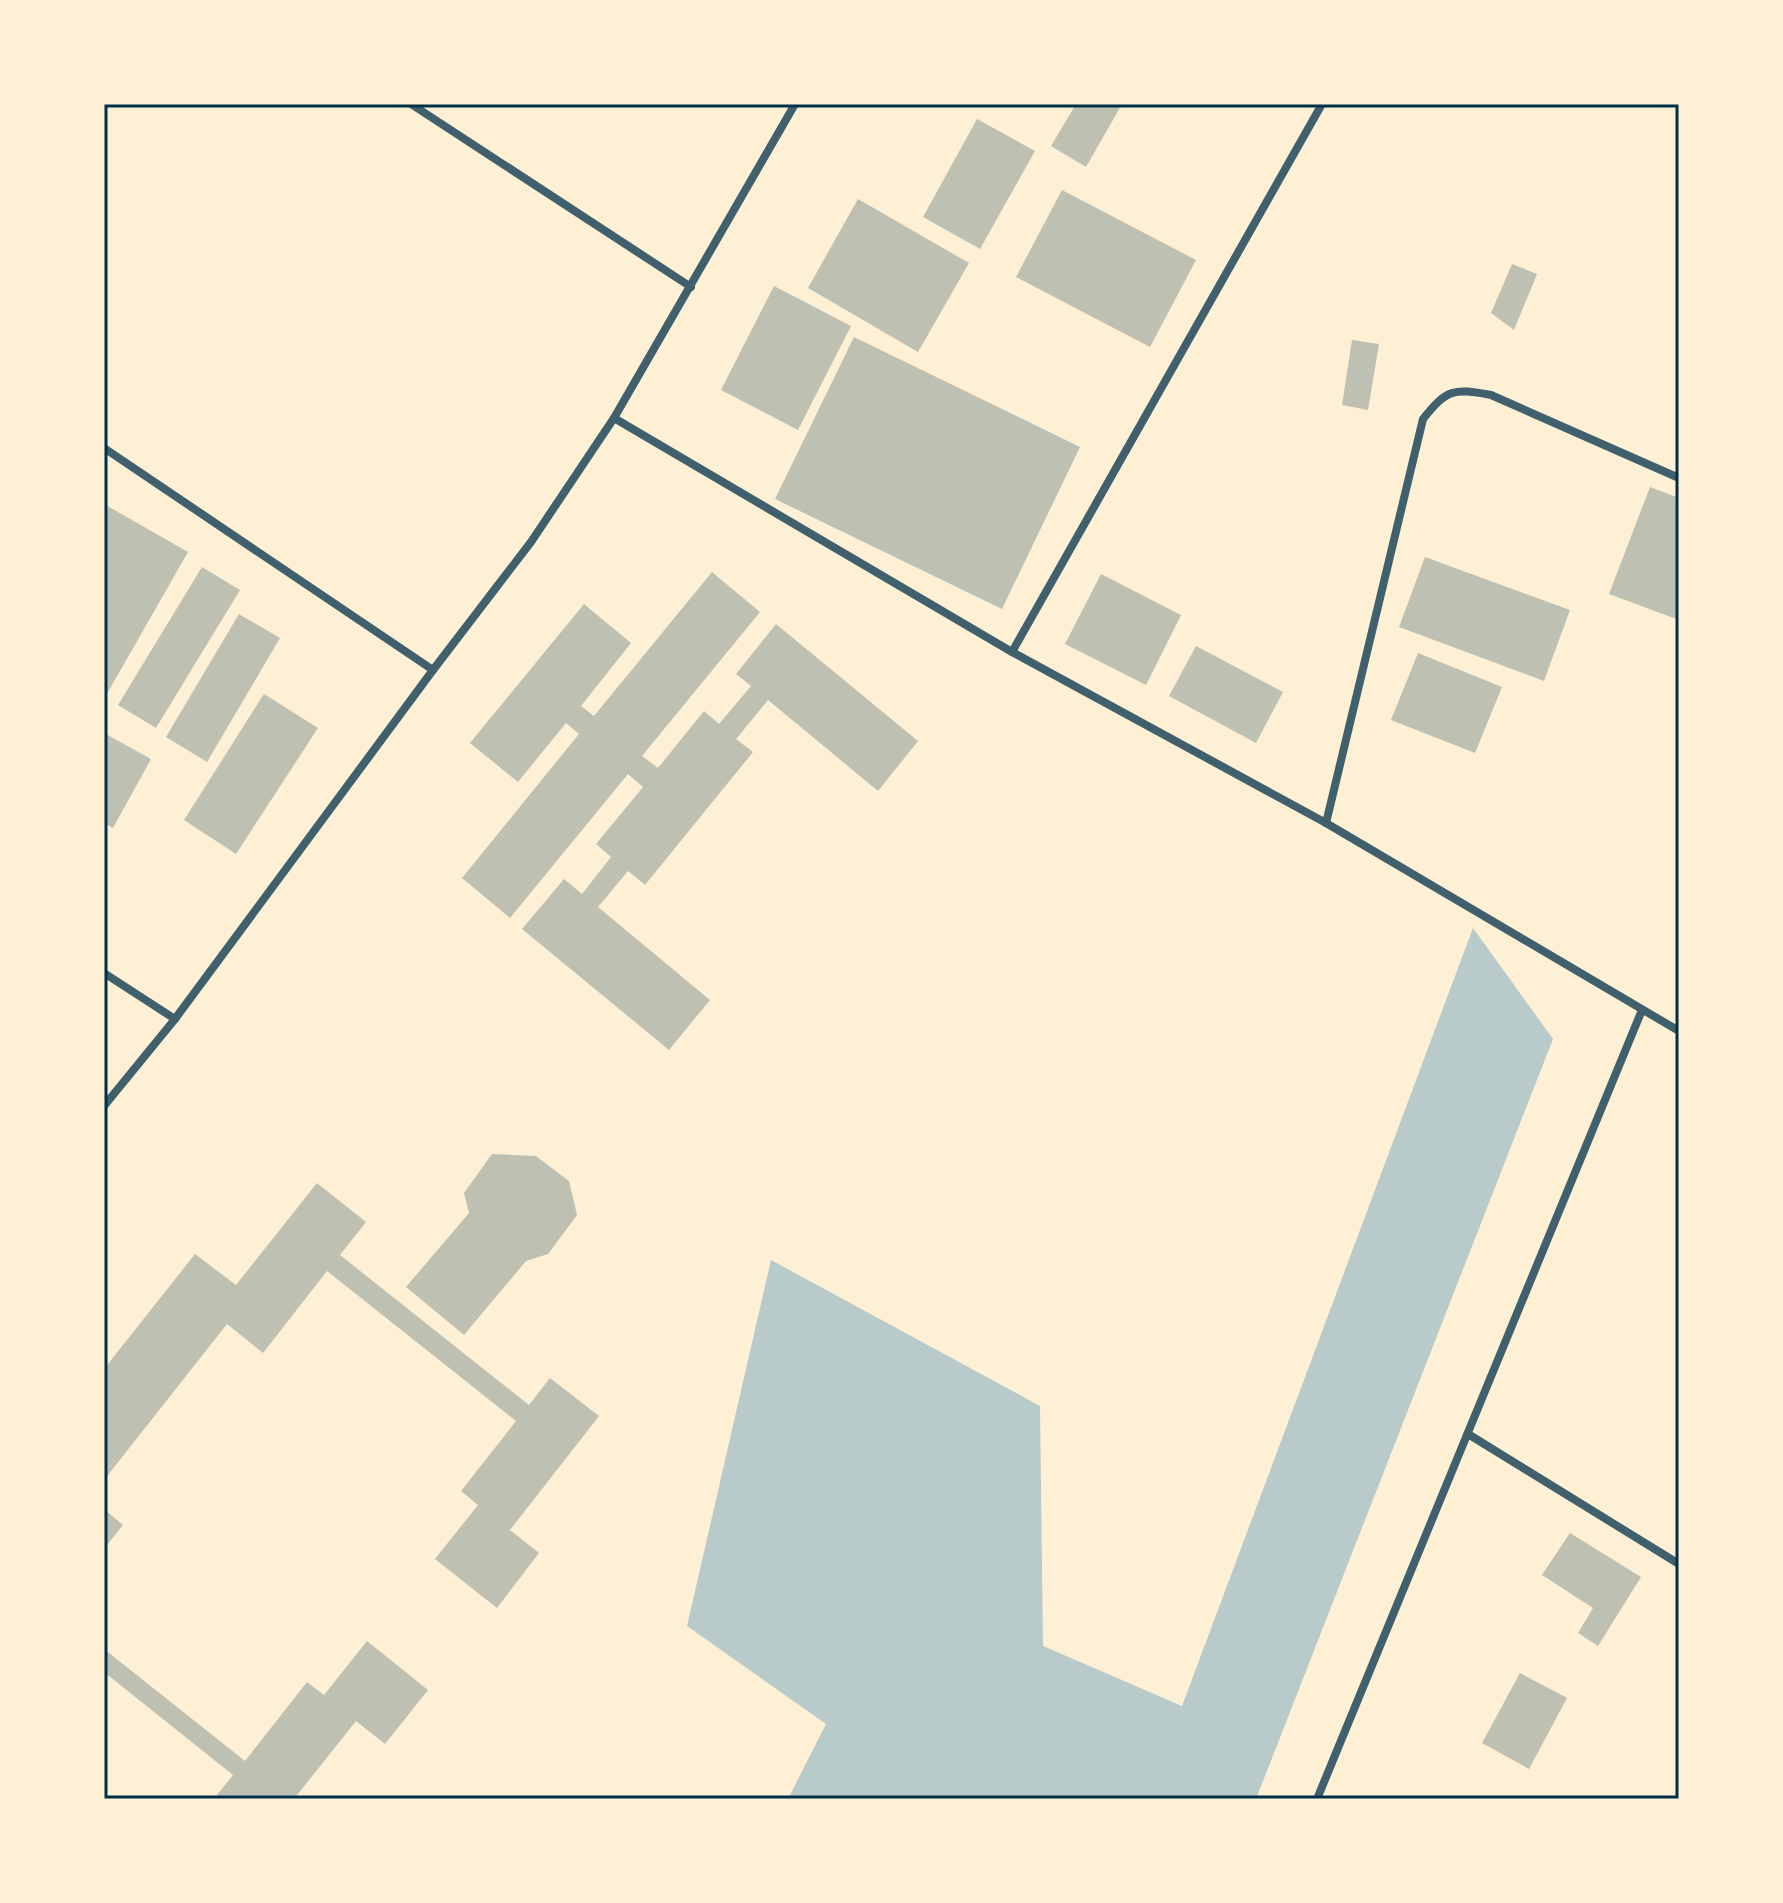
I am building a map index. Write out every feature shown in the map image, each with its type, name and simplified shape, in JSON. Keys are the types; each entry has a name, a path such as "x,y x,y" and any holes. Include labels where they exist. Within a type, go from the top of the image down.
{"street":[{"path":"411,104 691,287"},
{"path":"104,1106 175,1019 531,542 614,418 795,104"},
{"path":"1012,652 1322,104"},
{"path":"1326,823 1423,419 1441,396 1465,390 1491,395 1679,478"},
{"path":"614,418 1012,652 1326,823 1679,1031"},
{"path":"104,448 433,670"},
{"path":"104,973 175,1019"},
{"path":"1317,1799 1642,1010"},
{"path":"1468,1434 1679,1564"}],"shaded area":[{"path":"1473,928 1553,1039 1256,1799 788,1799 826,1724 687,1626 771,1260 1040,1406 1043,1646 1182,1706"}],"building":[{"path":"1076,104 1122,104 1086,167 1051,146"},
{"path":"977,119 1035,151 980,249 923,217"},
{"path":"1062,190 1196,260 1150,347 1016,277"},
{"path":"858,199 969,263 918,352 808,288"},
{"path":"1512,264 1537,274 1514,330 1491,313"},
{"path":"774,286 851,326 798,430 721,390"},
{"path":"854,337 1080,447 1002,609 775,499"},
{"path":"1352,340 1379,344 1368,410 1342,405"},
{"path":"1650,487 1679,498 1679,620 1609,594"},
{"path":"104,504 188,552 104,699"},
{"path":"1425,557 1570,610 1544,681 1399,627"},
{"path":"202,567 240,590 156,728 118,705"},
{"path":"712,572 760,612 642,756 658,768 704,711 719,724 751,686 736,674 776,624 918,741 878,791 768,700 736,739 753,752 645,885 628,871 598,907 710,1000 669,1050 522,929 564,879 582,894 611,857 596,844 643,787 628,774 510,918 462,878 579,734 566,723 518,782 470,743 584,604 631,643 581,706 594,716"},
{"path":"1101,574 1181,615 1146,685 1065,644"},
{"path":"239,614 280,638 207,762 166,737"},
{"path":"1196,646 1283,692 1256,743 1169,696"},
{"path":"1418,653 1502,687 1475,753 1391,720"},
{"path":"264,694 318,728 236,854 184,820"},
{"path":"104,733 151,759 113,828 104,823"},
{"path":"492,1154 536,1156 569,1181 577,1215 548,1254 526,1261 464,1335 406,1287 469,1213 464,1193"},
{"path":"317,1183 366,1222 340,1255 529,1405 550,1378 599,1416 510,1530 539,1553 497,1608 435,1559 478,1505 461,1491 516,1421 327,1271 263,1353 227,1324 104,1480 104,1369 195,1254 236,1285"},
{"path":"104,1509 123,1525 104,1549"},
{"path":"1570,1533 1641,1577 1598,1646 1578,1633 1593,1608 1542,1575"},
{"path":"367,1641 428,1690 385,1744 356,1721 294,1799 222,1799 217,1795 233,1775 104,1672 104,1649 245,1761 307,1682 324,1695"},
{"path":"1520,1673 1567,1698 1529,1769 1482,1743"}]}
